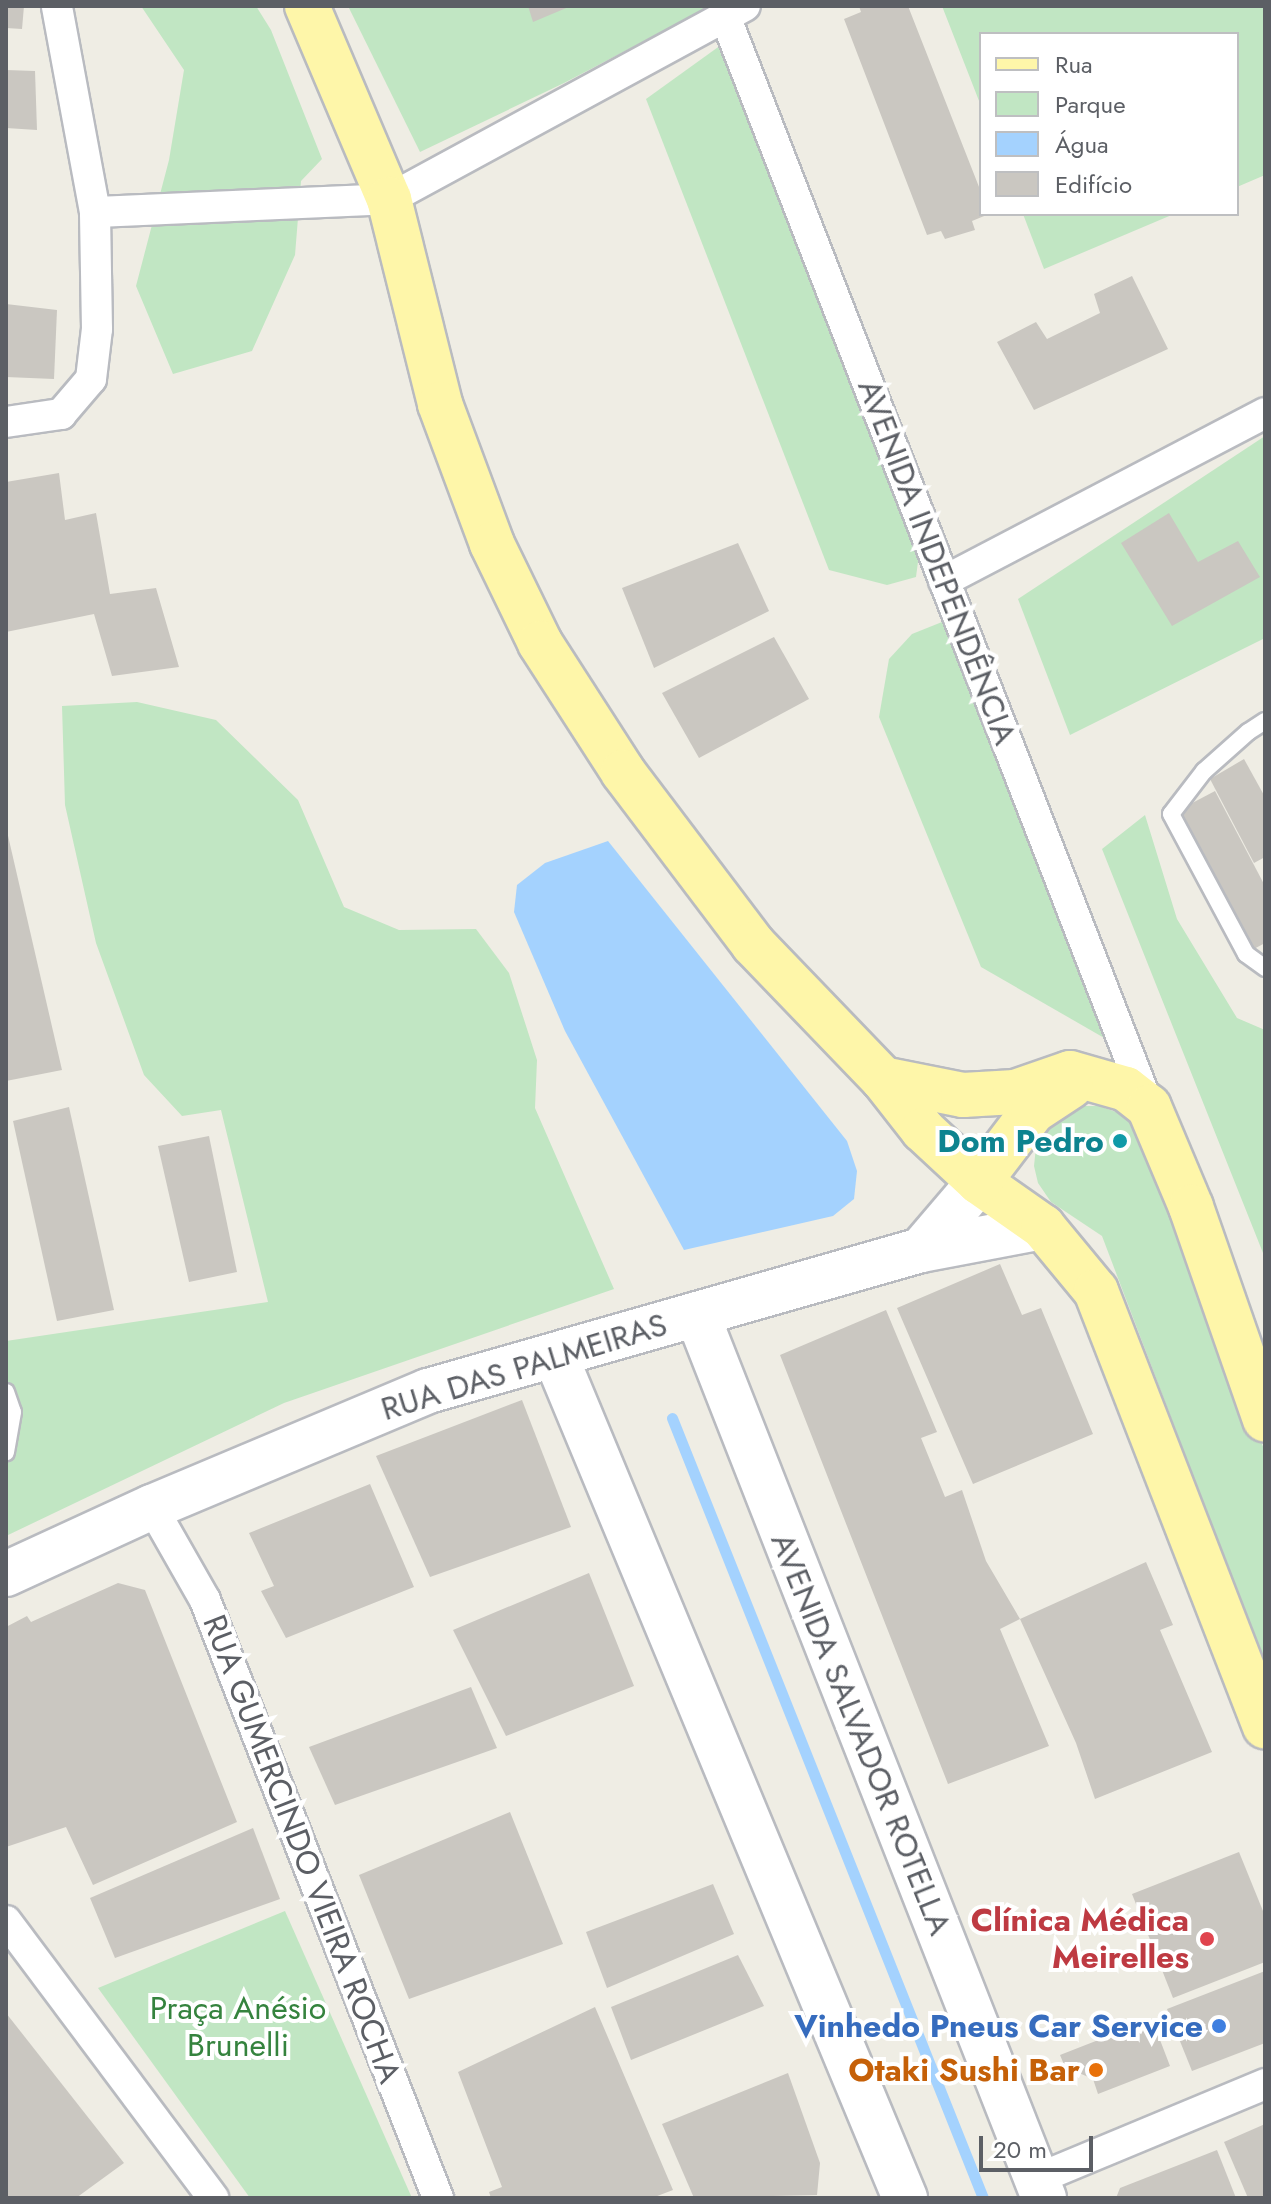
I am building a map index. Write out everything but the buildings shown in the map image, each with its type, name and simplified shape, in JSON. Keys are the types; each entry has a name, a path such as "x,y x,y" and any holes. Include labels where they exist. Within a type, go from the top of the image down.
{"main road":[{"path":"307,6 389,199 440,404 492,544 540,643 623,772 753,944 883,1079 923,1130 979,1182 1043,1227 1096,1291 1265,1726"},
{"path":"883,1079 963,1095 1015,1092 1070,1073 1126,1089 1149,1107"},
{"path":"979,1182 1033,1111 1067,1086 1105,1082"},
{"name":"AVENIDA INDEPENDÊNCIA","path":"1149,1107 1191,1207 1265,1419"}],"street":[{"path":"6,422 61,414 91,379 97,329 95,212 57,6"},
{"path":"95,212 389,199 735,11"},
{"name":"AVENIDA INDEPENDÊNCIA","path":"735,11 944,581 1149,1107"},
{"path":"944,581 1265,413"},
{"path":"921,1250 979,1182"},
{"name":"RUA DAS PALMEIRAS","path":"6,1574 152,1507 428,1391 921,1250 1043,1227"},
{"name":"AVENIDA SALVADOR ROTELLA","path":"697,1314 1040,2188"},
{"path":"555,1355 905,2198"},
{"name":"RUA GUMERCINDO VIEIRA ROCHA","path":"152,1507 205,1600 438,2198"},
{"path":"6,1921 213,2198"},
{"path":"1040,2188 1265,2084"}],"lane":[{"path":"1265,721 1204,771 1171,814 1246,954 1265,968"},
{"path":"6,1392 13,1412 6,1452"}],"green space":[{"path":"141,6 256,6 271,30 322,159 301,181 295,255 252,351 173,374 136,286 169,160 184,70"},
{"path":"348,6 711,6 564,83 420,152"},
{"path":"942,6 1265,6 1265,175 1239,186 1239,32 979,32 979,101"},
{"path":"721,45 919,554 916,577 887,585 829,570 646,99"},
{"path":"1024,216 1169,216 1044,269"},
{"path":"1265,436 1265,638 1070,735 1018,599"},
{"path":"942,622 1106,1039 981,967 879,717 889,659 912,634"},
{"path":"137,702 216,720 298,800 344,907 399,930 476,929 509,973 537,1060 535,1108 614,1289 284,1403 6,1536 6,1341 268,1302 221,1110 182,1116 144,1075 96,943 65,805 62,706"},
{"path":"1145,815 1177,919 1237,1018 1265,1030 1265,1258 1102,849"},
{"path":"1080,1106 1099,1106 1119,1113 1137,1126 1150,1142 1265,1452 1265,1665 1102,1236 1051,1202 1038,1183 1034,1166 1036,1147 1046,1129"},
{"name":"Praça Anésio Brunelli","path":"285,1911 412,2198 250,2198 98,1988"}],"water":[{"path":"608,841 847,1141 857,1171 854,1199 833,1216 684,1250 565,1031 514,912 517,885 545,863"}],"waterway":[{"path":"672,1418 983,2198"}],"place":[{"name":"Dom Pedro","path":"1120,1141"},
{"name":"Clínica Médica Meirelles","path":"1207,1939"},
{"name":"Vinhedo Pneus Car Service","path":"1219,2026"},
{"name":"Otaki Sushi Bar","path":"1096,2070"}]}
